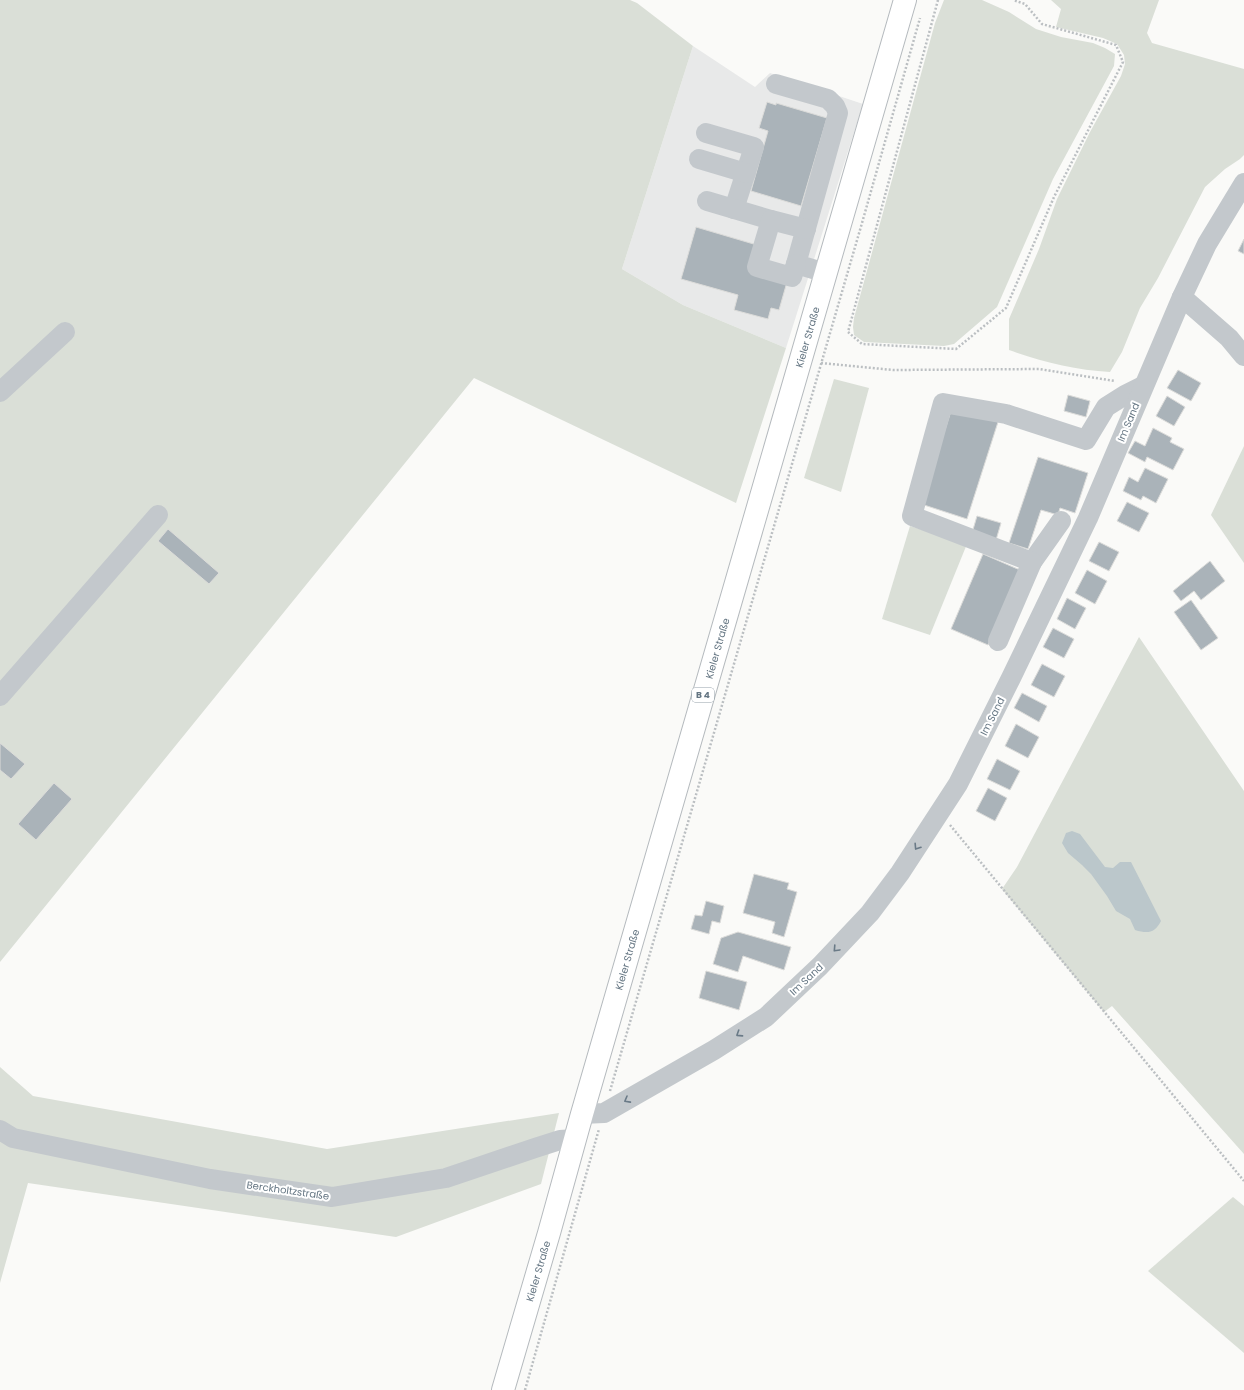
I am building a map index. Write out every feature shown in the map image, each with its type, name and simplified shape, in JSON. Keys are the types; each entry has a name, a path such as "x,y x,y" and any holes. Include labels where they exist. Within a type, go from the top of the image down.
{"main road":[{"name":"Kieler Straße","path":"503,1390 582,1114 811,361 826,273 913,8"}],"street":[{"path":"771,220 757,267 792,277 838,113 836,106 828,99 776,84"},
{"path":"706,133 754,147 734,209"},
{"path":"699,159 746,173"},
{"name":"Im Sand","path":"582,1114 604,1113 714,1050 766,1017 820,966 870,913 900,873 958,784 1008,685 1088,518 1182,296 1207,244 1244,183"},
{"path":"707,201 806,229"},
{"path":"796,264 826,273"},
{"path":"1182,296 1229,338 1244,356"},
{"path":"0,392 64,332"},
{"path":"1032,562 912,516 943,403 1006,414 1086,440 1106,408 1125,395 1143,386"},
{"path":"0,696 158,515"},
{"path":"998,641 1032,562 1061,521"},
{"name":"Berckholtzstraße","path":"0,1130 13,1138 210,1179 332,1197 446,1178 560,1140 575,1140"}],"path":[{"path":"938,0 848,332 862,344 956,349 1006,308 1054,197 1123,62 1116,45 1042,24 1026,4 1013,0"},
{"path":"525,1390 604,1113 811,361 913,8"},
{"path":"811,361 893,370 1039,369 1143,386"},
{"path":"939,814 1244,1182"}],"shaded area":[{"path":"0,0 630,0 637,3 693,46 622,269 683,305 786,348 736,503 474,378 0,962"},
{"path":"944,0 982,0 1009,12 1036,29 1061,37 1093,43 1115,54 1114,66 1053,179 997,307 954,344 944,346 864,342 854,335 854,318 935,23"},
{"path":"1051,0 1159,0 1147,33 1152,43 1244,69 1244,155 1225,169 1205,187 1158,278 1140,308 1122,352 1110,372 1059,365 1009,350 1009,319 1039,249 1057,199 1090,132 1121,76 1125,64 1124,55 1117,44 1103,38 1056,27 1061,9"},
{"path":"693,46 755,87 770,73 863,104 786,348 683,305 622,269"},
{"path":"834,379 869,388 841,492 804,478"},
{"path":"1244,446 1244,563 1211,515"},
{"path":"910,526 967,544 930,635 882,619"},
{"path":"1139,637 1244,791 1244,1154 1112,1006 1104,1012 1002,889 1017,867"},
{"path":"1072,831 1080,834 1105,867 1113,868 1120,862 1131,862 1161,921 1154,930 1151,932 1144,932 1135,930 1130,919 1116,911 1091,874 1068,853 1062,843 1066,833"},
{"path":"0,1067 33,1096 327,1149 559,1113 541,1184 396,1237 28,1183 0,1283"},
{"path":"1233,1197 1244,1206 1244,1353 1148,1271"}],"building":[{"path":"767,102 776,105 776,103 827,118 801,206 751,191 768,131 759,128"},
{"path":"696,227 757,245 749,271 787,282 779,310 771,308 768,319 734,310 738,295 681,279"},
{"path":"1244,239 1244,254 1238,251"},
{"path":"1178,370 1201,383 1191,401 1167,388"},
{"path":"1068,395 1090,401 1086,417 1064,411"},
{"path":"1167,396 1185,407 1174,426 1156,416"},
{"path":"952,408 998,422 967,519 921,504"},
{"path":"1153,428 1172,438 1170,442 1184,449 1173,470 1147,457 1145,462 1128,453 1135,441 1145,446"},
{"path":"1038,457 1088,473 1075,513 1060,508 1058,515 1041,510 1028,549 1009,543"},
{"path":"1145,468 1168,479 1156,503 1143,496 1141,500 1123,491 1129,477 1138,482"},
{"path":"1127,502 1149,513 1139,532 1117,521"},
{"path":"977,516 1001,523 996,540 972,533"},
{"path":"168,529 219,573 209,584 158,541"},
{"path":"1099,542 1119,552 1109,571 1089,561"},
{"path":"983,554 1020,570 988,645 951,629"},
{"path":"1210,561 1225,581 1201,600 1194,591 1181,601 1173,591"},
{"path":"1087,570 1107,581 1095,604 1075,593"},
{"path":"1067,598 1086,608 1075,629 1057,619"},
{"path":"1191,600 1218,638 1201,650 1174,612"},
{"path":"1053,628 1074,639 1064,658 1043,647"},
{"path":"1042,664 1065,676 1054,697 1031,685"},
{"path":"1022,693 1047,706 1039,722 1014,708"},
{"path":"1016,724 1039,737 1028,758 1005,746"},
{"path":"0,743 25,764 11,779 0,770"},
{"path":"997,759 1020,771 1010,790 987,779"},
{"path":"54,783 72,799 36,840 18,824"},
{"path":"988,788 1007,798 995,821 976,811"},
{"path":"754,874 789,883 787,889 797,892 784,937 772,933 775,922 743,913"},
{"path":"706,901 724,906 720,923 712,921 709,934 691,929 695,915 702,916"},
{"path":"738,932 791,947 784,970 743,956 738,972 713,964 721,938"},
{"path":"706,971 747,982 739,1010 699,998"}]}
